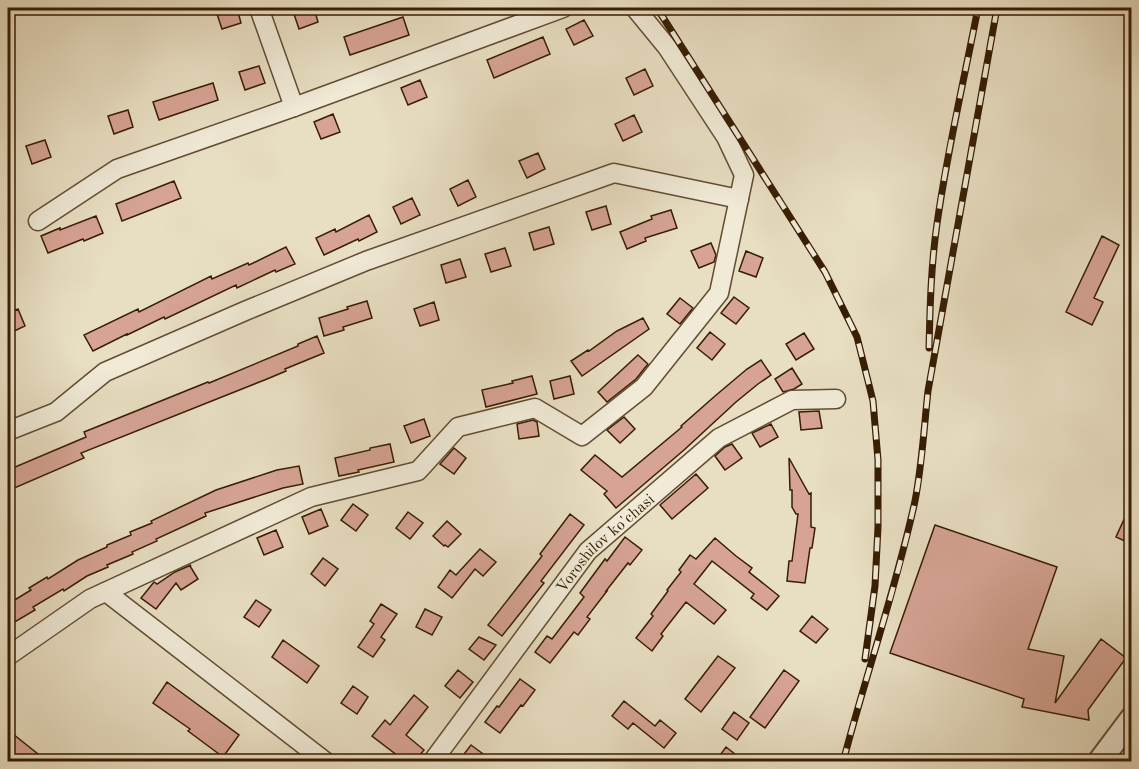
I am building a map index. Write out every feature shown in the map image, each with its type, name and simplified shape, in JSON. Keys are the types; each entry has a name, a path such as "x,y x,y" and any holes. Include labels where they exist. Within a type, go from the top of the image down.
{"street":[{"path":"259,8 294,107"},
{"path":"39,221 117,169 563,8"},
{"path":"8,656 90,599 311,497 418,471 458,427 535,408 582,436 644,387 720,293 744,175 726,137 666,47 635,8"},
{"path":"8,431 56,412 105,372 245,311 366,261 614,173 739,200"},
{"name":"Voroshilov ko'chasi","path":"432,762 588,551 720,438 792,400 836,399"},
{"path":"106,592 326,762"},
{"path":"1099,762 1131,718"}],"building":[{"path":"237,8 241,23 222,29 216,11"},
{"path":"314,8 318,22 299,29 293,11"},
{"path":"403,17 409,35 350,55 344,37"},
{"path":"584,20 593,36 574,45 566,29"},
{"path":"543,37 550,54 494,78 487,60"},
{"path":"259,66 265,83 245,90 239,72"},
{"path":"645,69 653,86 634,95 626,78"},
{"path":"420,80 427,97 408,105 401,88"},
{"path":"213,83 218,100 159,120 153,102"},
{"path":"128,110 133,127 114,134 108,116"},
{"path":"333,114 340,132 321,139 314,122"},
{"path":"634,115 642,132 623,141 615,124"},
{"path":"45,140 51,157 32,164 26,146"},
{"path":"538,153 545,169 527,178 519,161"},
{"path":"468,180 476,197 458,206 450,189"},
{"path":"174,181 181,198 122,221 116,204"},
{"path":"412,198 420,215 401,224 393,207"},
{"path":"606,206 611,224 592,230 586,212"},
{"path":"671,210 677,228 645,238 646,241 627,249 620,232 652,219 651,216"},
{"path":"369,215 377,232 324,255 316,238 335,229 336,232"},
{"path":"96,216 103,233 48,253 41,236"},
{"path":"549,227 554,244 534,250 529,233"},
{"path":"1102,236 1119,245 1094,298 1103,302 1092,325 1066,312"},
{"path":"711,243 716,255 714,262 699,268 691,251"},
{"path":"286,247 295,264 276,272 275,270 237,288 236,285 93,351 84,335 138,309 139,312 211,276 212,279 248,263 249,265"},
{"path":"505,248 511,266 491,272 485,254"},
{"path":"746,251 763,258 756,277 739,271"},
{"path":"460,259 466,277 446,283 441,265"},
{"path":"734,297 749,308 736,324 721,313"},
{"path":"680,298 693,308 680,324 667,314"},
{"path":"367,301 372,318 324,336 319,318"},
{"path":"434,302 439,320 420,326 414,309"},
{"path":"18,309 25,326 8,334 8,313"},
{"path":"643,318 649,329 582,376 571,361 617,331"},
{"path":"710,332 725,344 712,360 697,348"},
{"path":"804,333 814,349 796,360 786,344"},
{"path":"317,336 324,353 267,379 81,453 84,458 12,489 8,479 8,470 86,437 84,432 209,383"},
{"path":"638,355 648,364 636,379 607,402 598,392"},
{"path":"761,360 771,375 736,402 616,508 604,494 607,491 581,470 595,455 622,477 747,369"},
{"path":"792,368 802,384 783,392 775,379"},
{"path":"532,376 537,394 486,407 482,390"},
{"path":"570,376 574,394 554,399 550,381"},
{"path":"819,411 822,428 801,430 799,412"},
{"path":"624,417 635,429 620,443 607,430"},
{"path":"424,419 430,436 411,443 404,426"},
{"path":"533,420 537,422 539,436 519,439 517,424"},
{"path":"771,424 778,437 760,447 752,433"},
{"path":"390,444 394,462 339,476 335,458"},
{"path":"732,444 742,458 725,470 715,456"},
{"path":"454,448 466,458 454,474 440,464"},
{"path":"789,458 809,494 811,493 811,527 815,528 805,583 787,581 798,514 792,507"},
{"path":"299,466 303,484 283,488 205,513 206,516 156,539 157,541 132,552 133,554 107,565 108,567 87,576 64,591 63,589 33,607 35,610 8,626 8,604 47,577 48,579 78,560 131,535 130,532 216,490 277,470"},
{"path":"696,474 708,488 672,519 660,505"},
{"path":"353,504 368,515 356,531 341,520"},
{"path":"1131,504 1131,544 1116,537"},
{"path":"321,509 328,526 309,534 302,517"},
{"path":"408,512 423,523 410,539 396,528"},
{"path":"570,514 584,525 541,581 544,583 502,636 488,625 542,556 540,554"},
{"path":"447,521 461,534 448,547 433,536"},
{"path":"935,525 1057,567 1028,649 1064,656 1055,703 1101,639 1126,658 1088,710 1089,720 1022,707 1024,699 890,653"},
{"path":"276,530 283,547 264,555 257,538"},
{"path":"625,537 642,550 630,565 628,563 606,591 587,617 590,619 578,635 574,632 550,663 535,652 547,636 552,639 584,597 580,593 605,559 607,561"},
{"path":"715,538 752,568 749,572 779,596 767,610 751,598 754,594 712,561 694,584 726,610 714,624 686,602 661,634 663,636 652,651 636,638 653,616 651,614 681,572 679,570 690,555 696,559"},
{"path":"480,549 496,562 483,576 475,569 452,598 438,587 450,570 456,575"},
{"path":"323,558 338,569 325,586 311,574"},
{"path":"191,565 198,579 181,590 176,583 156,609 141,598 154,582 157,584"},
{"path":"256,600 271,610 259,627 244,617"},
{"path":"381,604 397,614 381,637 385,640 373,657 358,647 374,624 370,621"},
{"path":"425,609 442,617 432,635 416,627"},
{"path":"812,616 828,629 816,643 800,631"},
{"path":"479,637 496,645 484,660 469,649"},
{"path":"283,640 319,666 307,683 272,657"},
{"path":"718,656 735,668 701,712 685,699"},
{"path":"458,670 473,682 460,698 445,686"},
{"path":"784,670 799,681 765,728 750,717"},
{"path":"520,679 535,690 500,733 485,722"},
{"path":"167,682 239,735 223,757 188,731 190,729 153,703"},
{"path":"353,686 368,697 357,714 341,703"},
{"path":"414,695 428,707 406,735 424,750 414,762 406,762 372,736 385,720 390,725"},
{"path":"624,701 655,726 660,720 676,733 664,748 633,723 628,729 612,716"},
{"path":"734,712 749,723 737,740 722,729"},
{"path":"8,730 48,762 8,762"},
{"path":"471,745 494,762 458,762"},
{"path":"726,747 745,762 715,762"}],"railway":[{"path":"657,8 825,272 857,337 873,401 878,460 875,586 865,659"},
{"path":"929,348 932,270 937,224 978,8"},
{"path":"843,762 899,567 915,501 928,391 997,8"}]}
